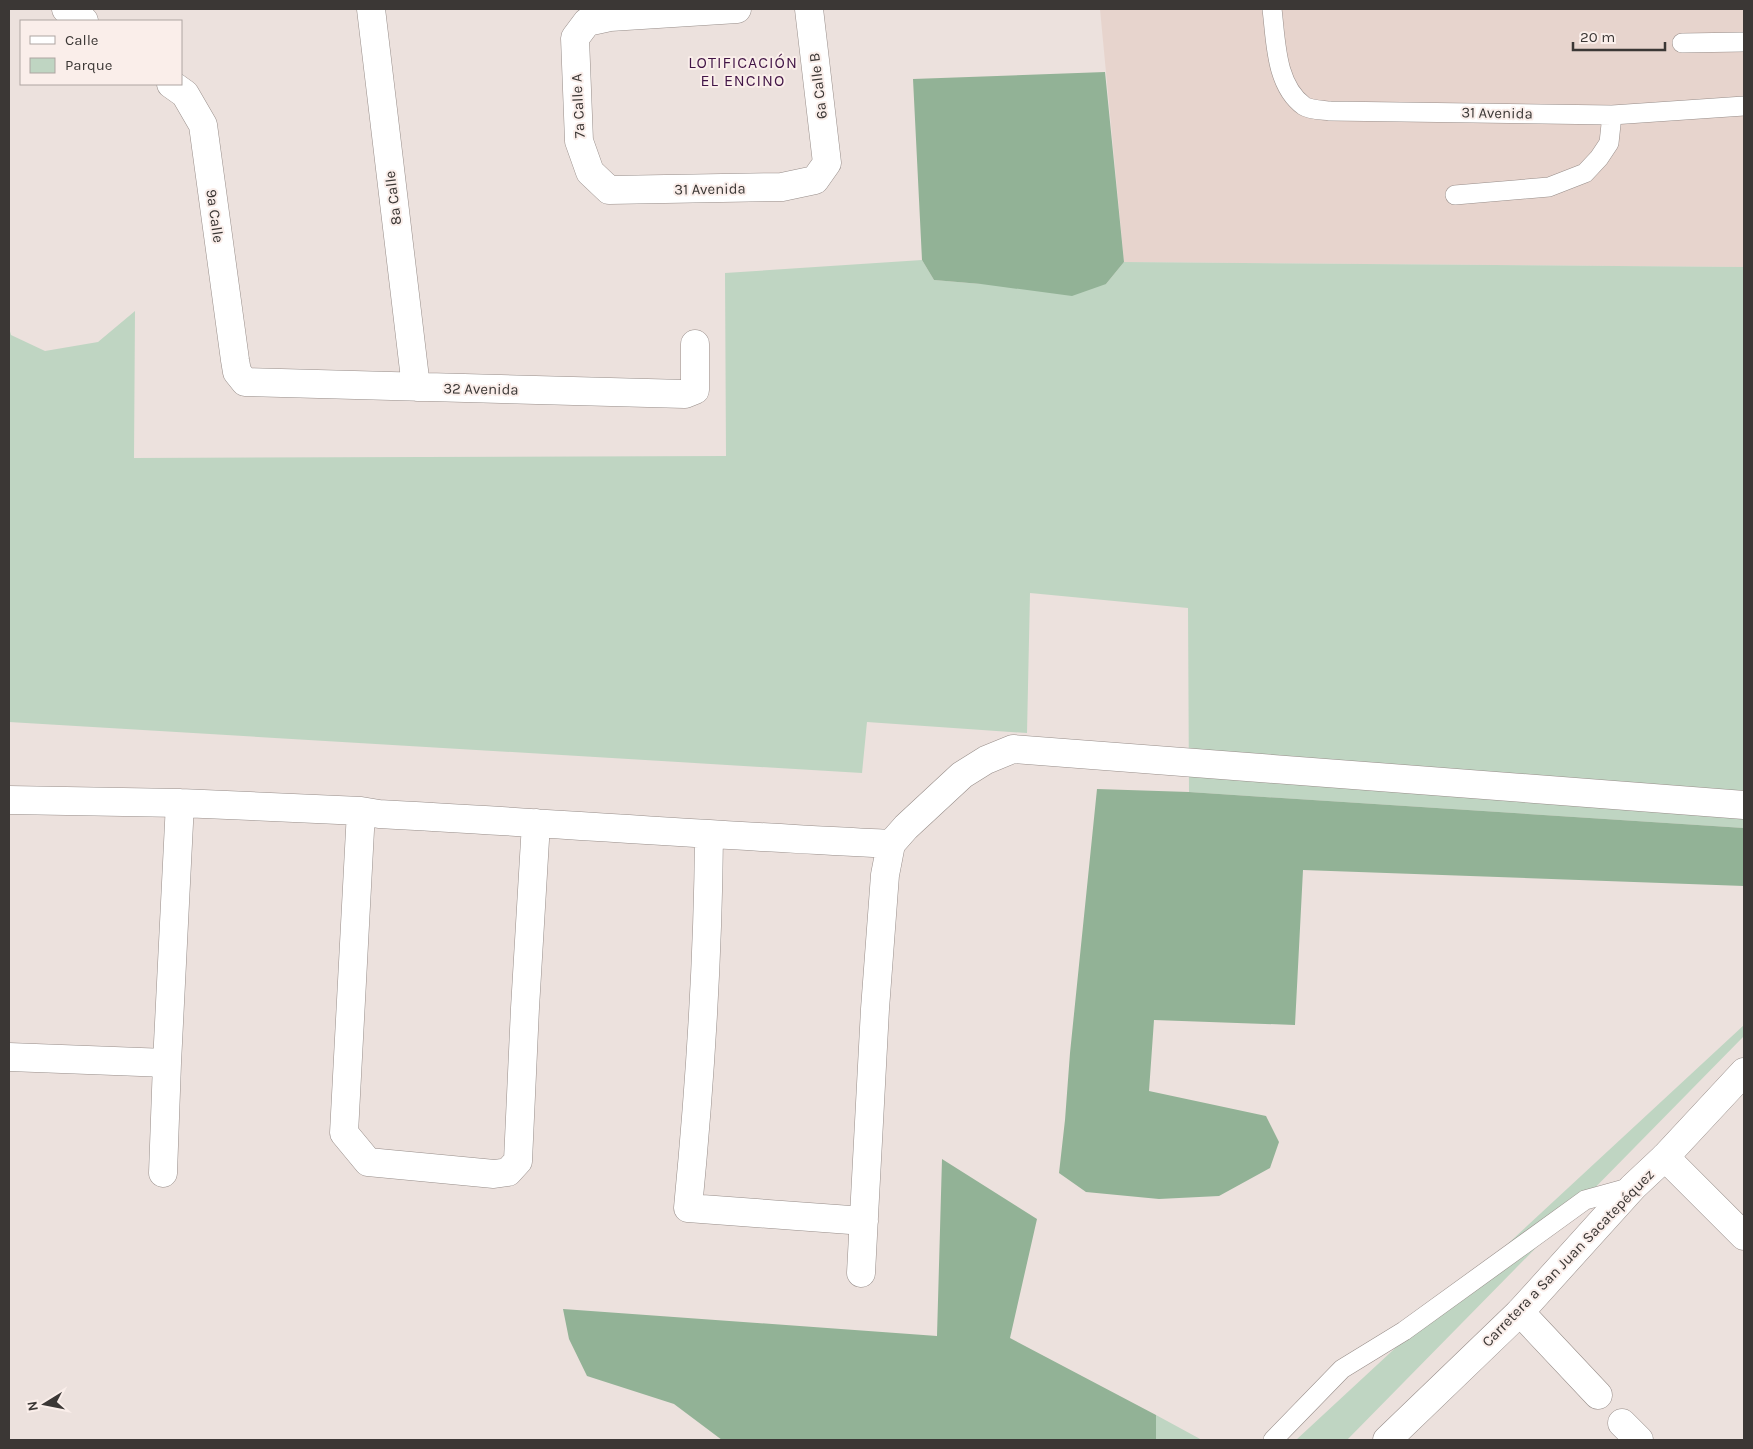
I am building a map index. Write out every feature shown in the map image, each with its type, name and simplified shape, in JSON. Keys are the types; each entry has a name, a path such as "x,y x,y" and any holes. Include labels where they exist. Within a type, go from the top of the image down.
{"street":[{"path":"66,9 82,20"},
{"name":"8a Calle","path":"371,9 416,387"},
{"name":"7a Calle A","path":"590,172 579,141 575,38 587,22 610,17 737,9"},
{"name":"6a Calle B","path":"809,9 827,162"},
{"name":"9a Calle","path":"172,85 185,94 203,125 235,360"},
{"name":"31 Avenida","path":"590,172 609,190 782,187 815,180 827,162"},
{"name":"32 Avenida","path":"235,360 237,372 246,382 685,394 695,390 696,344"},
{"path":"861,1273 875,1009 885,875 891,844 906,827 962,775 986,760 1013,749 1744,805"},
{"path":"9,800 361,811 379,814 536,822 709,835 891,844"},
{"path":"163,1173 180,804"},
{"path":"361,811 344,1133 368,1162 494,1174 508,1172 518,1161 536,822"},
{"path":"709,835 708,903 698,1089 688,1208 864,1221"},
{"path":"9,1057 167,1063"},
{"name":"Carretera a San Juan Sacatepéquez","path":"1387,1440 1520,1312 1633,1187 1665,1157 1744,1072"},
{"path":"1665,1157 1744,1236"},
{"path":"1520,1312 1598,1395"}],"lane":[{"name":"31 Avenida","path":"1272,9 1283,78 1291,93 1305,107 1330,111 1612,115 1744,106"},
{"path":"1682,43 1744,42"},
{"path":"1455,195 1548,187 1585,173 1599,158 1609,143 1612,115"},
{"path":"1273,1440 1342,1369 1404,1332 1585,1200 1633,1187"}],"shaded area":[{"path":"1100,9 1744,9 1744,267 1124,262"}],"green space":[{"path":"1105,72 1124,262 1106,284 1072,296 934,280 922,260 913,79"},
{"path":"922,260 934,280 981,284 1106,284 1124,262 1744,267 1744,828 1189,792 1188,608 1030,593 1027,733 867,722 862,773 9,722 9,328 11,335 45,351 98,342 135,311 134,458 726,456 725,273"},
{"path":"1097,789 1189,792 1744,828 1744,886 1303,870 1295,1025 1154,1020 1149,1091 1266,1116 1279,1142 1270,1168 1219,1196 1159,1199 1086,1192 1059,1173"},
{"path":"1744,1025 1744,1036 1347,1440 1296,1440"},
{"path":"942,1159 1037,1219 1010,1338 1156,1415 1156,1440 722,1440 674,1404 587,1376 569,1339 563,1309 937,1336"},
{"path":"1156,1415 1202,1440 1156,1440"}],"district":[{"name":"LOTIFICACIÓN EL ENCINO","path":"743,71"}]}
